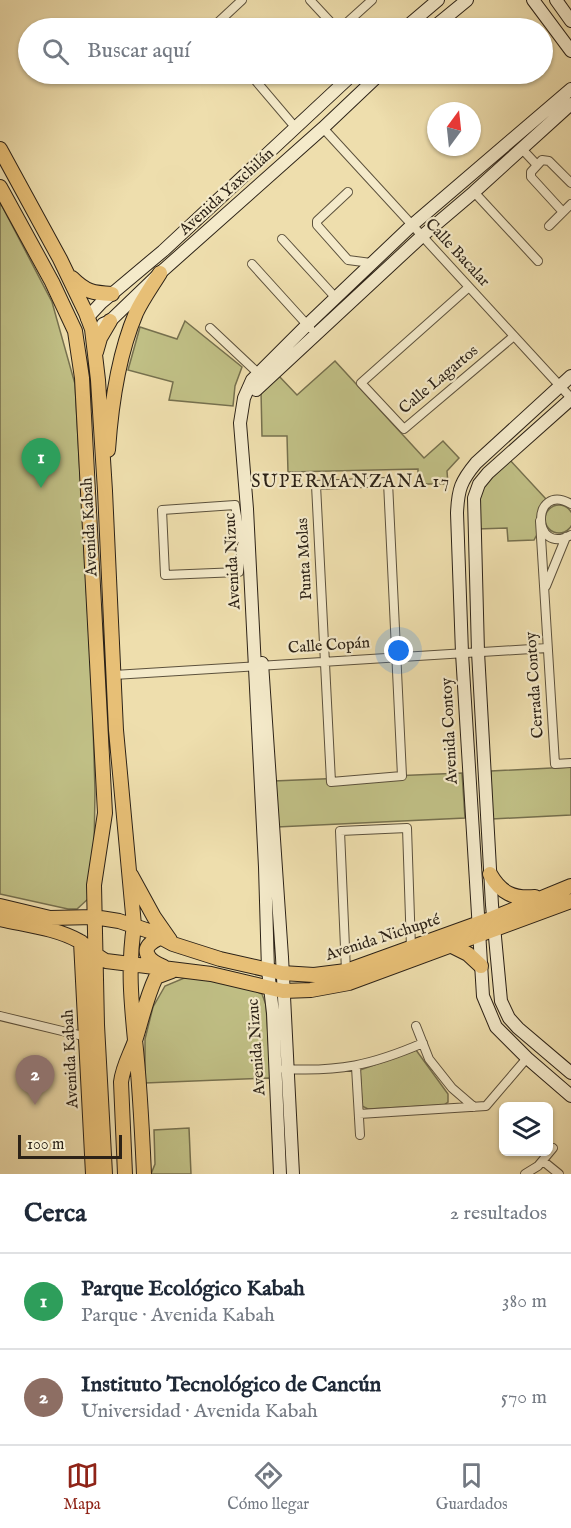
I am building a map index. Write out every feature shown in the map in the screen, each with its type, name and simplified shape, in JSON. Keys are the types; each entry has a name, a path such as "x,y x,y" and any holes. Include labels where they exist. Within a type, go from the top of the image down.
{"main road":[{"name":"Avenida Kabah","path":"0,149 65,271 87,325 98,380 116,730 134,925 130,965"},
{"name":"Avenida Kabah","path":"0,187 75,331 82,378 105,813 94,885 97,1025 105,1174"},
{"path":"65,271 83,289 96,294 112,294"},
{"path":"105,491 108,444 118,379 128,337 136,312 160,273"},
{"path":"63,306 87,325 78,352"},
{"path":"94,359 100,338 110,321"},
{"path":"129,872 154,917 173,944"},
{"path":"490,873 500,889 511,896 546,897"},
{"name":"Avenida Nichupté","path":"494,924 571,886"},
{"name":"Avenida Nichupté","path":"95,956 106,961 130,965 181,969 240,980 276,990 336,986 411,948 571,901"},
{"path":"0,906 49,924 81,942 95,956"},
{"path":"0,919 49,924 94,917"},
{"name":"Avenida Nichupté","path":"94,917 134,925 173,944 220,959 282,973 314,975 381,965 452,946 478,930"},
{"path":"160,938 148,946 148,955 150,960 165,968"},
{"name":"Avenida Kabah","path":"81,942 93,1174"},
{"path":"452,946 468,954 481,966"},
{"path":"130,965 130,1007 135,1040 144,1174"},
{"path":"125,1174 123,1068 135,1040 146,998 156,977 181,969"},
{"path":"87,1053 97,1025"}],"street":[{"path":"223,18 242,0"},
{"path":"303,0 319,18"},
{"path":"310,0 327,18"},
{"path":"352,18 372,0"},
{"path":"417,18 438,0"},
{"path":"445,18 467,0"},
{"path":"556,0 571,21"},
{"path":"533,2 545,18"},
{"path":"553,28 571,51"},
{"path":"258,84 295,127"},
{"name":"Avenida Yaxchilán","path":"87,325 112,294 163,251 342,84"},
{"name":"Avenida Yaxchilán","path":"87,325 110,321 160,273 323,128 366,84"},
{"name":"Avenida Nizuc","path":"293,1174 285,1140 276,990 268,970 258,666 250,508 248,420 251,399 332,295 571,89"},
{"name":"Avenida Nizuc","path":"276,990 282,973 246,541 250,508 240,423 244,398 255,370 421,237 571,104"},
{"name":"Calle Bacalar","path":"323,128 571,398"},
{"path":"284,137 297,151"},
{"path":"522,149 537,165"},
{"path":"563,212 531,177 531,172 542,160 549,161 571,183"},
{"path":"348,192 317,221 317,225 348,260 371,263"},
{"path":"474,192 538,261"},
{"path":"549,226 571,204"},
{"path":"282,239 332,295"},
{"path":"252,264 308,326"},
{"path":"133,276 139,286 146,287"},
{"name":"Calle Lagartos","path":"469,287 361,383 404,429 514,336"},
{"path":"210,328 255,370"},
{"name":"Avenida Contoy","path":"571,376 476,463 464,477 458,492 462,653 483,996 495,1027 571,1096"},
{"name":"Avenida Contoy","path":"571,398 488,473 478,484 474,498 478,652 498,985 501,1001 509,1018 571,1073"},
{"name":"Punta Molas","path":"326,662 316,485 388,482 397,657"},
{"path":"568,536 560,539 549,536 544,532 540,521 543,509 552,501 565,501 571,504"},
{"path":"235,505 246,541 242,545 239,572 165,575 162,510 235,505"},
{"name":"Cerrada Contoy","path":"540,521 555,764 571,763"},
{"name":"Cerrada Contoy","path":"545,590 568,536"},
{"name":"Calle Copán","path":"114,675 547,648"},
{"path":"326,662 330,782 402,776 397,657"},
{"path":"346,971 340,831 407,828 411,948"},
{"path":"0,1016 87,1037"},
{"path":"416,1026 429,1059 452,1088 474,1107"},
{"path":"281,1069 330,1070 356,1067 423,1043"},
{"path":"359,1114 486,1106 527,1058"},
{"path":"356,1067 360,1135"},
{"name":"Avenida Nizuc","path":"280,1174 285,1140"},
{"path":"525,1174 547,1156"},
{"path":"543,1161 559,1174"}],"shaded area":[{"path":"0,202 52,302 75,384 92,691 95,791 94,851 88,899 77,909 0,894"},
{"path":"185,321 242,367 235,386 233,406 169,400 173,382 128,370 140,327 177,339"},
{"path":"335,361 424,458 443,441 459,458 447,471 448,484 418,484 418,469 288,472 287,436 262,436 261,391 278,375 297,395"},
{"path":"508,458 546,499 538,514 539,531 534,540 508,541 507,528 477,529 477,493"},
{"path":"559,505 569,509 572,514 572,524 569,529 559,533 549,529 545,519 549,509"},
{"path":"571,767 571,815 492,819 491,771"},
{"path":"462,773 465,818 277,827 274,781"},
{"path":"189,976 239,984 262,994 266,1005 271,1081 269,1078 145,1083 145,1039 153,1007 165,986"},
{"path":"416,1050 448,1094 448,1102 444,1105 368,1109 362,1106 360,1070"},
{"path":"189,1128 191,1174 151,1174 155,1164 154,1130"}],"place":[{"name":"Parque Ecológico Kabah","path":"41,488"},
{"name":"Instituto Tecnológico de Cancún","path":"35,1105"}],"district":[{"name":"SUPERMANZANA 17","path":"351,482"}]}
